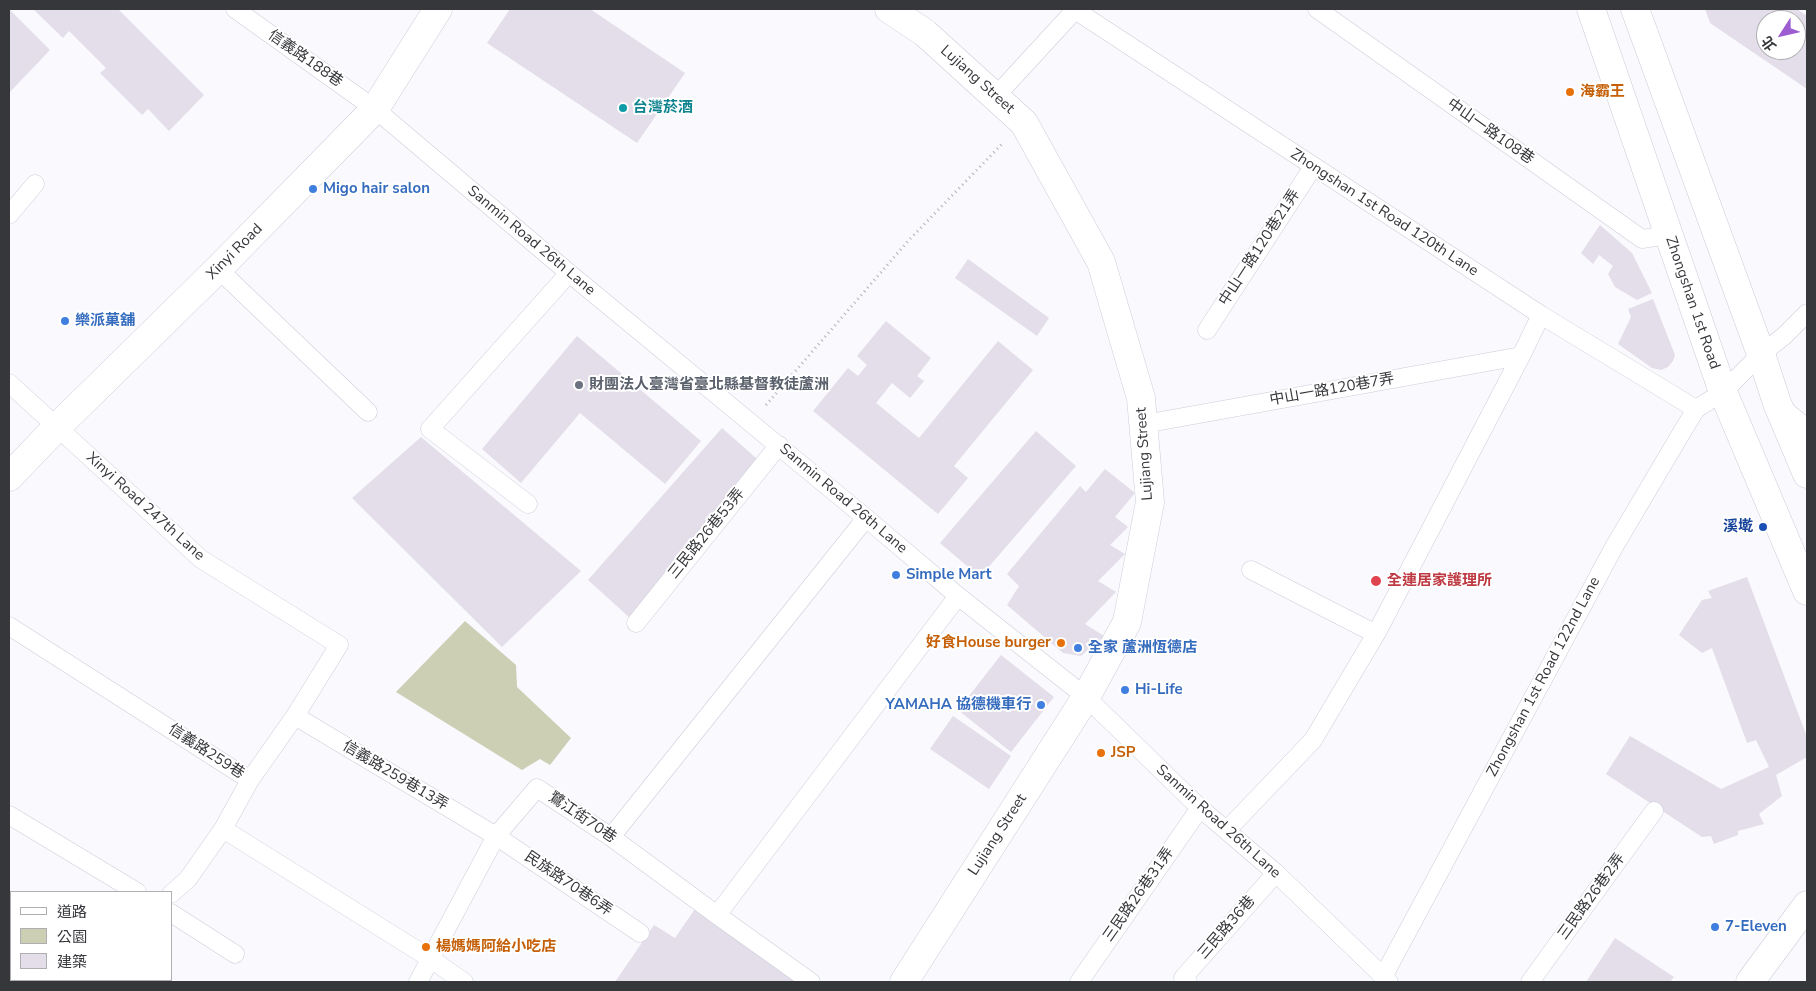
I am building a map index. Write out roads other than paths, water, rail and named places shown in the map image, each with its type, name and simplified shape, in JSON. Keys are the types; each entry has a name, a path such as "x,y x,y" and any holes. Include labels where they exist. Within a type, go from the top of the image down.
{"street":[{"name":"Xinyi Road","path":"9,477 56,428 218,269 375,109 438,9"},
{"name":"Lujiang Street","path":"890,9 925,33 1024,123 1101,262 1141,398 1150,502 1127,622 1086,697 904,982"},
{"name":"Zhongshan 1st Road","path":"1591,9 1723,392 1807,591"},
{"path":"1635,9 1761,354 1777,403 1807,474"},
{"path":"1750,982 1807,905"}],"lane":[{"name":"信義路188巷","path":"235,9 375,109"},
{"name":"中山一路108巷","path":"1317,9 1642,239 1668,234"},
{"path":"996,96 1075,10"},
{"name":"Zhongshan 1st Road 120th Lane","path":"1075,10 1541,316 1696,409"},
{"name":"Sanmin Road 26th Lane","path":"375,109 958,596 1086,697 1200,808 1276,873 1386,980"},
{"name":"中山一路120巷21弄","path":"1207,330 1313,167"},
{"path":"9,215 35,184"},
{"path":"218,269 368,412"},
{"path":"528,504 430,429 569,273"},
{"name":"Zhongshan 1st Road 122nd Lane","path":"1386,980 1614,547 1696,409 1723,392 1761,354 1784,336 1807,313"},
{"path":"1227,830 1312,740 1376,634 1541,316"},
{"name":"中山一路120巷7弄","path":"1144,424 1521,356"},
{"name":"Xinyi Road 247th Lane","path":"9,383 201,559 339,645 294,716"},
{"path":"1777,403 1807,428"},
{"name":"三民路26巷53弄","path":"636,623 779,445"},
{"path":"611,837 866,518"},
{"path":"1251,570 1376,634"},
{"path":"717,916 958,596"},
{"name":"信義路259巷","path":"9,626 250,780 223,829 188,879 172,893"},
{"path":"250,780 294,716"},
{"name":"信義路259巷13弄","path":"294,716 496,836"},
{"name":"鷺江街70巷","path":"418,982 496,836 537,788 611,837 717,916 811,982"},
{"name":"三民路26巷31弄","path":"1079,982 1200,808"},
{"name":"三民路26巷2弄","path":"1530,982 1654,811"},
{"path":"9,815 135,891"},
{"path":"223,829 431,959 464,982"},
{"name":"民族路70巷6弄","path":"496,836 640,933"},
{"name":"三民路36巷","path":"1188,982 1183,978 1276,873"},
{"path":"172,914 235,954"}],"place":[{"name":"海霸王","path":"1570,92"},
{"name":"台灣菸酒","path":"623,108"},
{"name":"Migo hair salon","path":"313,189"},
{"name":"樂派菓舖","path":"65,321"},
{"name":"財團法人臺灣省臺北縣基督教徒蘆洲","path":"579,385"},
{"name":"溪墘","path":"1763,527"},
{"name":"Simple Mart","path":"896,575"},
{"name":"全連居家護理所","path":"1376,581"},
{"name":"好食House burger","path":"1061,643"},
{"name":"全家 蘆洲恆德店","path":"1078,648"},
{"name":"Hi-Life","path":"1125,690"},
{"name":"YAMAHA 協德機車行","path":"1041,705"},
{"name":"JSP","path":"1101,753"},
{"name":"7-Eleven","path":"1715,927"},
{"name":"楊媽媽阿給小吃店","path":"426,947"}]}
